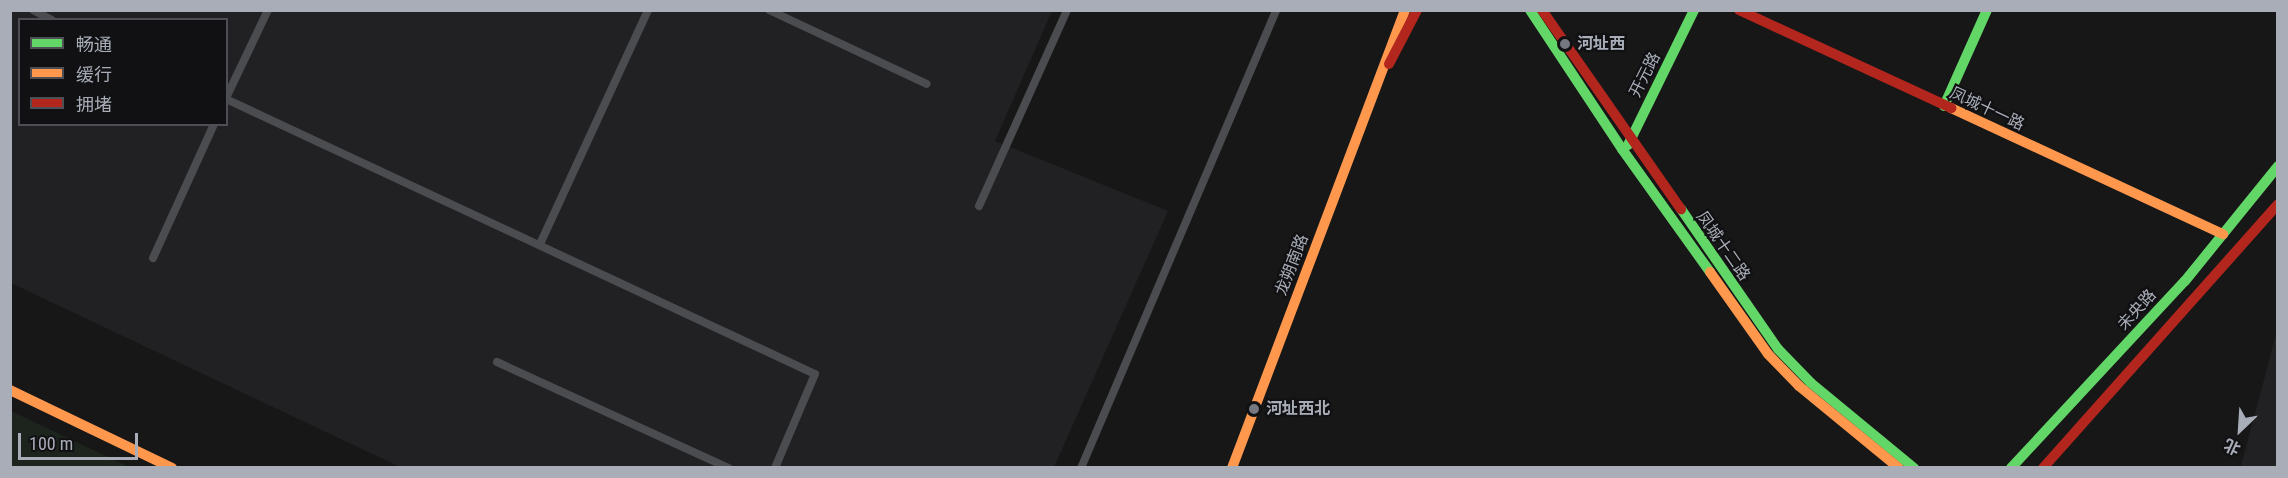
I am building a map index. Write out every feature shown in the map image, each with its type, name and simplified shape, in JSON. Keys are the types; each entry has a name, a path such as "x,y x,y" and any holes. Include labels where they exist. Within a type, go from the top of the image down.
{"main road":[{"name":"龙朔南路","path":"1232,468 1405,10"},
{"name":"龙朔南路","path":"1382,75 1400,47 1417,10"},
{"name":"凤城十二路","path":"1530,10 1624,153 1768,354 1799,386 1899,468"},
{"name":"凤城十二路","path":"1542,10 1630,140 1778,349 1811,383 1914,468"},
{"name":"开元路","path":"1624,153 1694,10"},
{"name":"凤城十一路","path":"1739,10 2223,234"},
{"path":"1944,106 1988,10"},
{"name":"未央路","path":"2011,468 2177,289 2277,166"},
{"path":"2043,468 2190,306 2277,204"},
{"path":"10,390 172,468"}],"street":[{"path":"33,10 48,18"},
{"path":"228,95 268,10"},
{"path":"540,244 648,10"},
{"path":"769,10 927,84"},
{"path":"979,206 1067,10"},
{"path":"1081,468 1276,10"},
{"path":"228,100 815,374 775,468"},
{"path":"153,258 213,126"},
{"path":"497,362 729,468"}],"shaded area":[{"path":"10,11 1052,11 995,141 1168,211 1054,467 400,467 11,283"},
{"path":"2277,331 2277,467 2241,466"},
{"path":"11,411 129,467 11,467"}],"traffic: fast":[{"path":"1530,10 1622,149 1710,272"},
{"path":"1628,145 1694,10"},
{"path":"1944,106 1987,10"},
{"path":"2011,468 2185,281 2278,166"},
{"path":"1681,209 1778,349 1811,383 1914,468"}],"traffic: slow":[{"path":"1232,468 1405,10"},
{"path":"1951,108 2223,234"},
{"path":"1710,272 1768,354 1799,386 1899,468"},
{"path":"10,390 172,468"}],"traffic: jam":[{"path":"1389,64 1417,10"},
{"path":"1542,10 1681,209"},
{"path":"1739,10 1951,108"},
{"path":"2043,468 2278,204"}],"place":[{"name":"河址西","path":"1565,44"},
{"name":"河址西北","path":"1254,409"}]}
